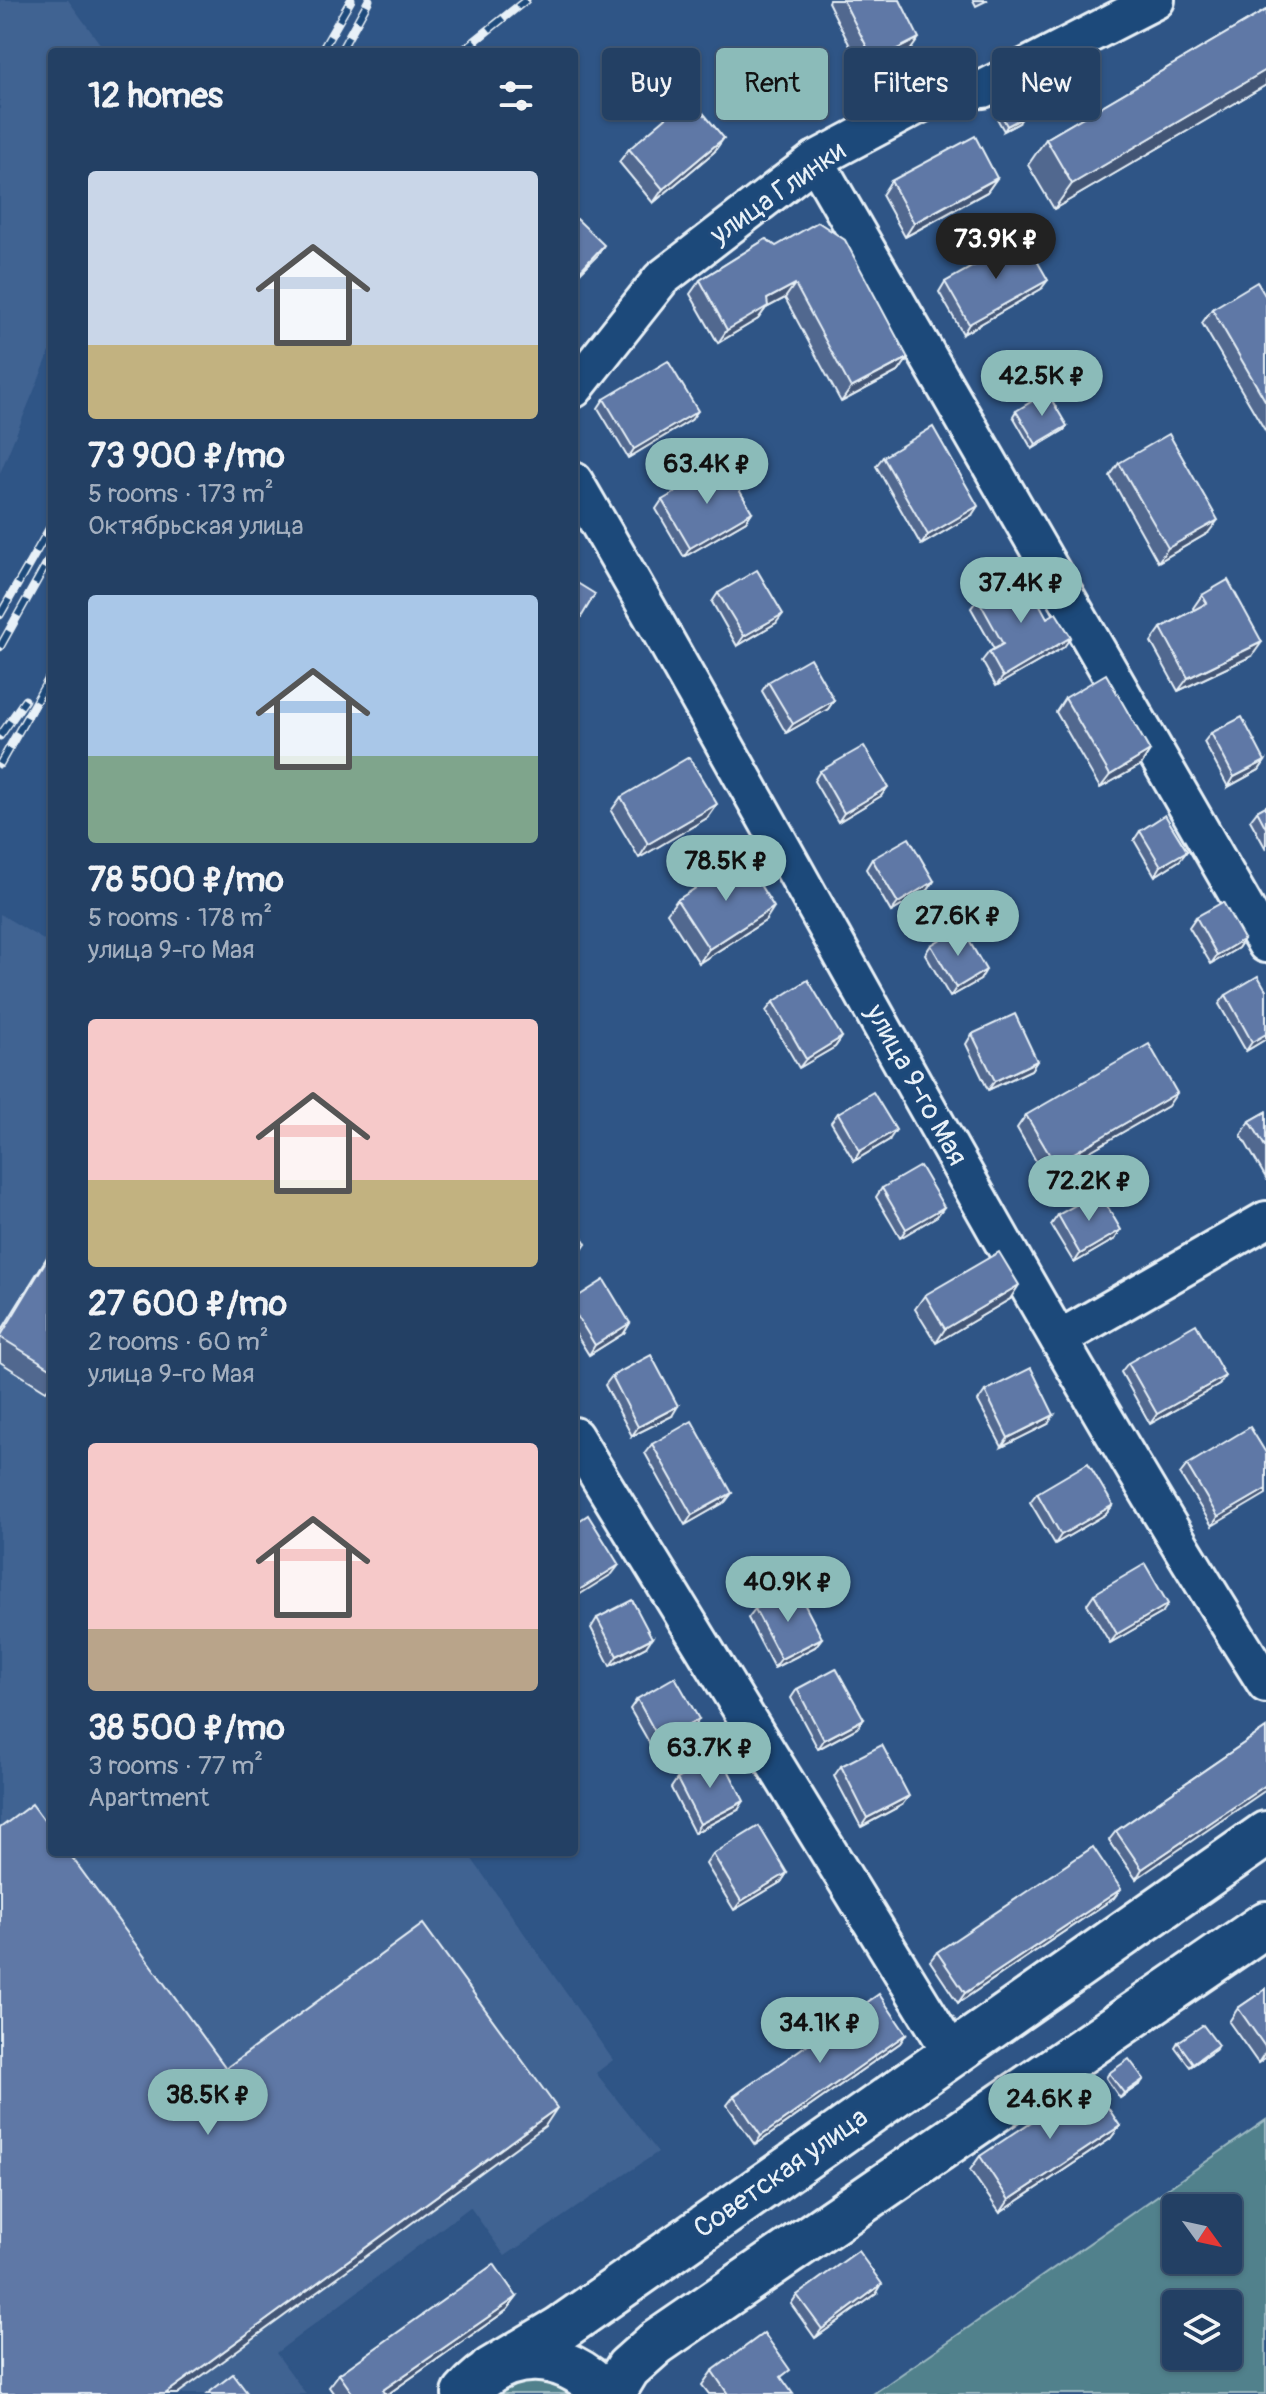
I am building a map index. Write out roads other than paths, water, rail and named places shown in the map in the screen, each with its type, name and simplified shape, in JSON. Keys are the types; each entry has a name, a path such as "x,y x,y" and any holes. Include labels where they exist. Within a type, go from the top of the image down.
{"main road":[{"name":"Советская улица","path":"478,2382 560,2329 1266,1834"},
{"path":"612,2394 628,2368 656,2343 1266,1924"},
{"name":"Советская улица","path":"478,2382 512,2361 545,2358 566,2363 588,2375 606,2394"}],"street":[{"name":"улица Глинки","path":"578,384 661,279 815,160 945,91 983,89 1156,0"},
{"path":"815,160 1266,944"},
{"name":"улица 9-го Мая","path":"578,488 1059,1339 1185,1555 1266,1684"},
{"path":"1059,1339 1266,1220"},
{"path":"578,1443 951,2052"}],"railway":[{"path":"323,48 351,0"},
{"path":"342,48 369,0"},
{"path":"466,48 526,0"},
{"path":"0,615 48,531"},
{"path":"0,647 48,561"},
{"path":"0,764 48,680"},
{"path":"0,736 25,700"}]}
